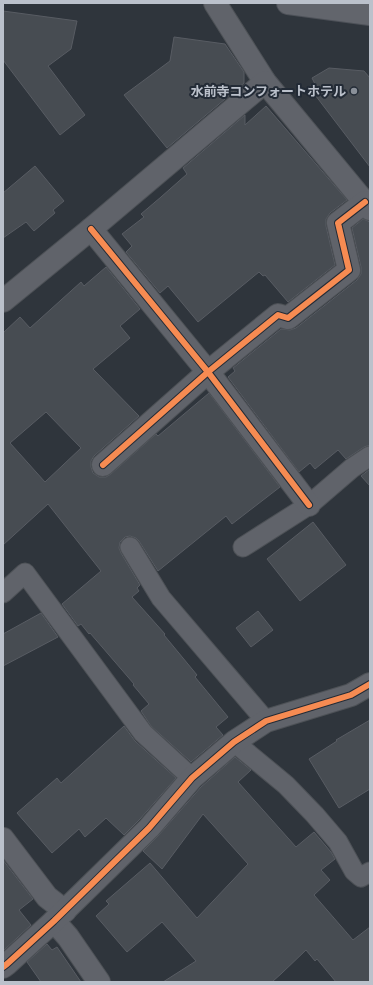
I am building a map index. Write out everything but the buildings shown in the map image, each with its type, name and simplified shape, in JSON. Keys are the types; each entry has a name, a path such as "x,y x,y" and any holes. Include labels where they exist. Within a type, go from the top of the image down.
{"main road":[{"path":"288,3 370,14"}],"street":[{"path":"103,466 208,372 278,315 288,318 349,270 338,223 368,206 265,82 215,3"},
{"path":"3,301 265,82"},
{"path":"91,229 208,372 309,505"},
{"path":"3,967 60,916 149,828 192,778 234,742 266,721 352,695 370,684"},
{"path":"3,839 60,916 68,937 99,982"}],"lane":[{"path":"243,547 309,505 352,468 370,456"},
{"path":"130,547 161,598 266,721"},
{"path":"3,593 25,573 143,733 192,778"},
{"path":"234,742 286,785 315,815 338,842 354,870 361,877 370,872"}],"cycle path":[{"path":"103,465 208,372 278,315 288,318 349,270 338,223 365,202"},
{"path":"91,229 208,372 309,505"},
{"path":"3,967 54,921 149,828 192,778 234,742 266,721 351,695 370,684"}],"place":[{"name":"水前寺コンフォートホテル","path":"354,91"}]}
